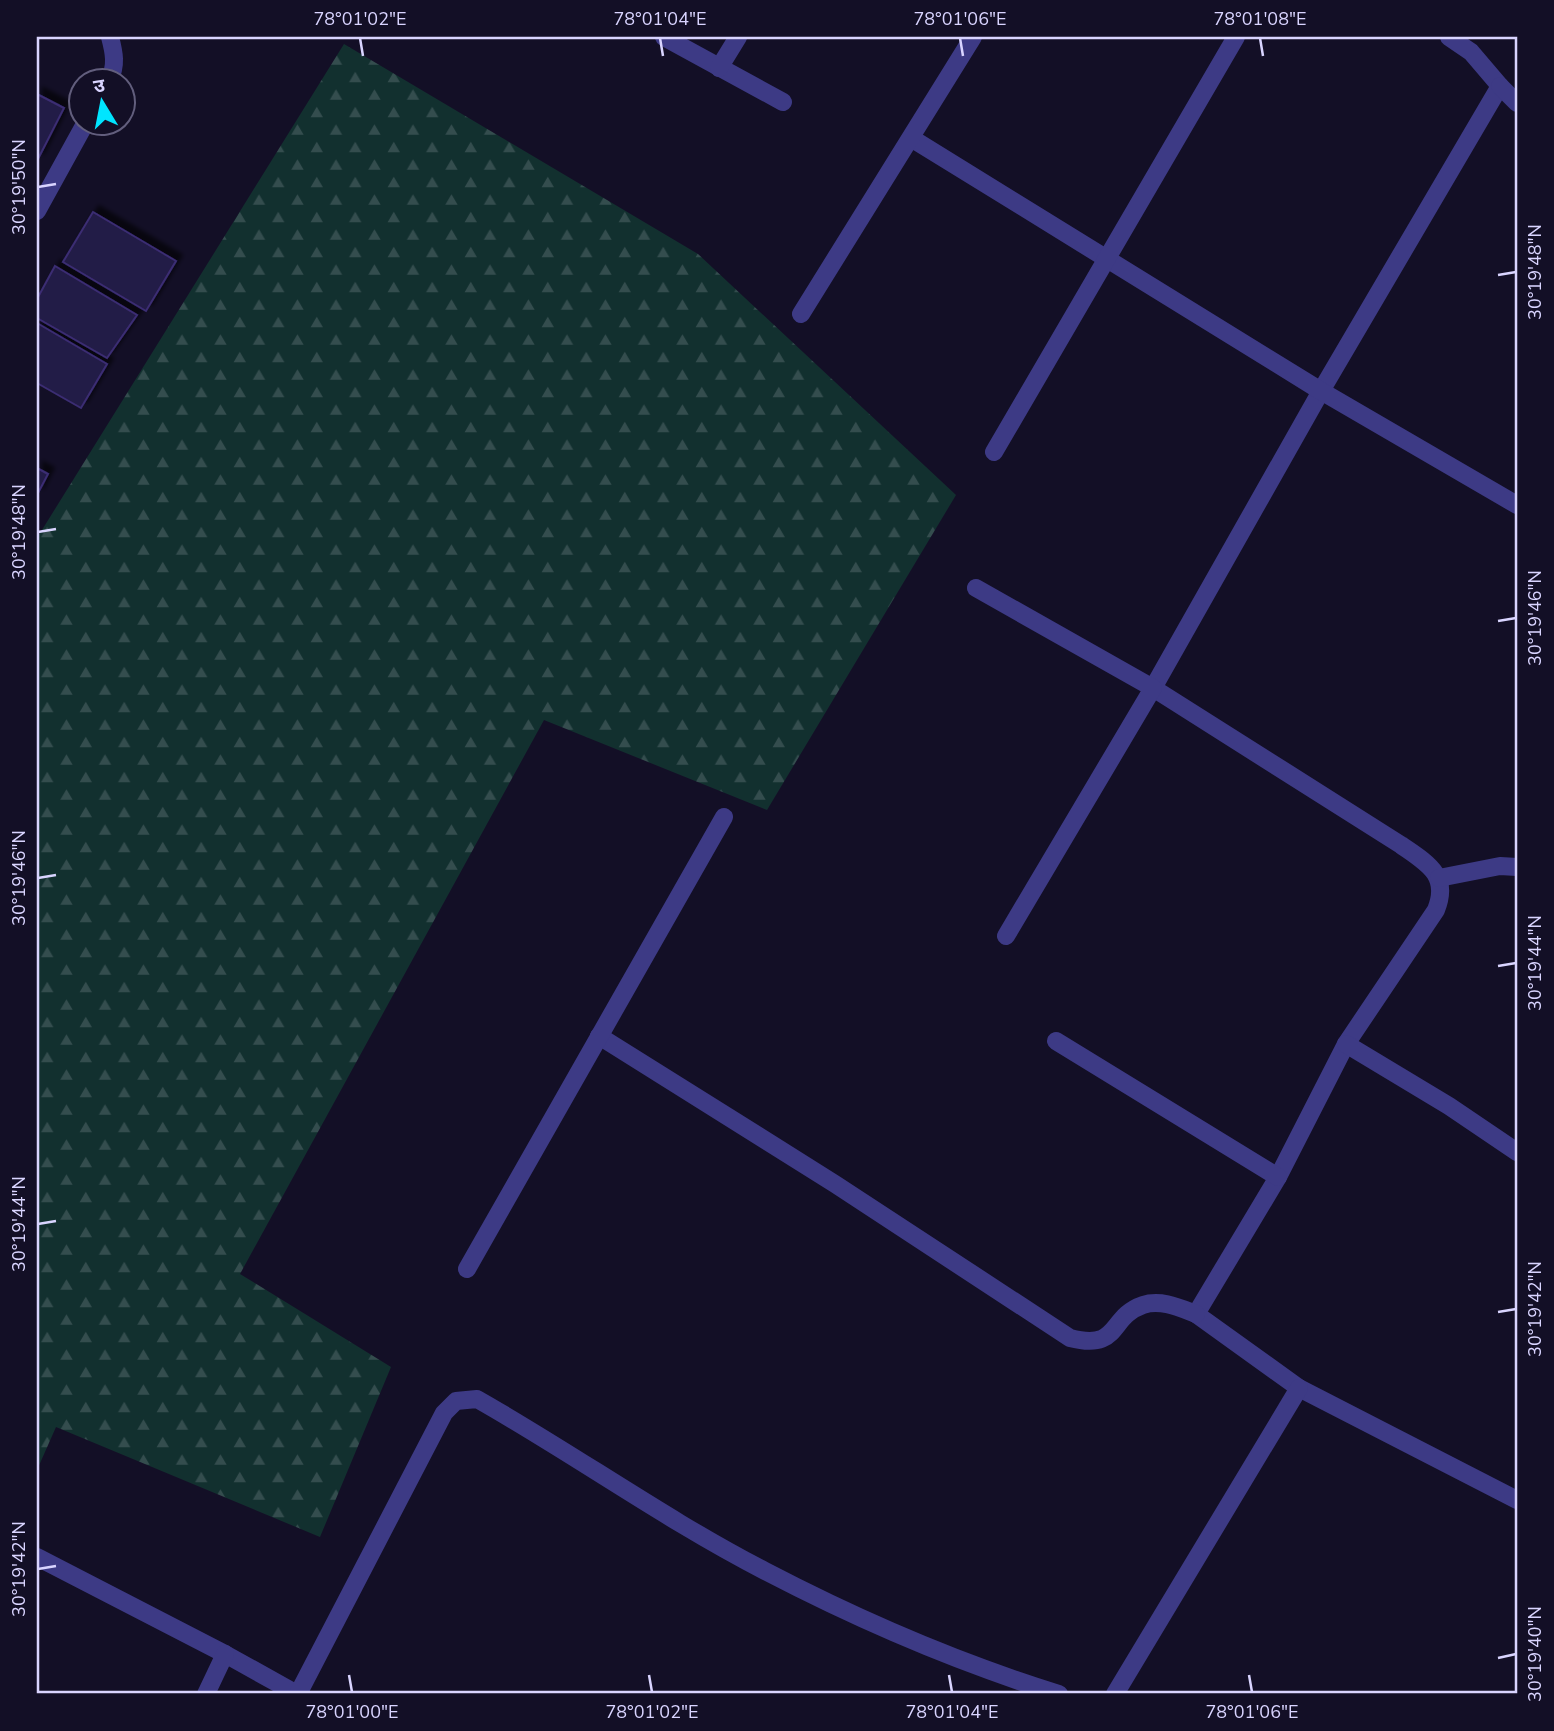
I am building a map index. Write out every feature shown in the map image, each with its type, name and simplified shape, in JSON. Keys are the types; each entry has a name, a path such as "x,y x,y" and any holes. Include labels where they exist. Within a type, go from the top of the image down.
{"street":[{"path":"110,37 115,56 114,66"},
{"path":"664,37 783,102"},
{"path":"719,68 738,37"},
{"path":"801,314 974,37"},
{"path":"994,452 1236,37"},
{"path":"1448,37 1471,52 1517,103"},
{"path":"1006,936 1153,688 1321,391 1500,86"},
{"path":"37,211 78,136"},
{"path":"911,138 1321,391 1517,505"},
{"path":"976,588 1153,688 1401,845 1430,866 1439,878 1441,898 1436,911 1346,1044 1278,1177 1196,1314"},
{"path":"467,1269 724,817"},
{"path":"1439,878 1500,866 1517,867"},
{"path":"599,1036 835,1184 1070,1338 1087,1342 1102,1340 1130,1313 1144,1304 1166,1303 1196,1314 1299,1388 1517,1500"},
{"path":"1056,1041 1278,1177"},
{"path":"1346,1044 1449,1106 1517,1152"},
{"path":"1115,1694 1299,1388"},
{"path":"37,1558 297,1694 444,1413 457,1401 477,1399 764,1571 922,1644 1004,1677 1059,1694"},
{"path":"206,1694 225,1654"}],"green space":[{"path":"344,44 698,254 956,495 767,810 544,720 240,1274 391,1367 320,1537 56,1427 37,1470 37,538"}],"building":[{"path":"37,94 64,108 37,161"},
{"path":"93,212 176,261 146,311 63,262"},
{"path":"55,266 137,315 107,358 37,318 37,299"},
{"path":"37,323 107,364 81,408 37,383"},
{"path":"37,468 48,474 37,495"}]}
